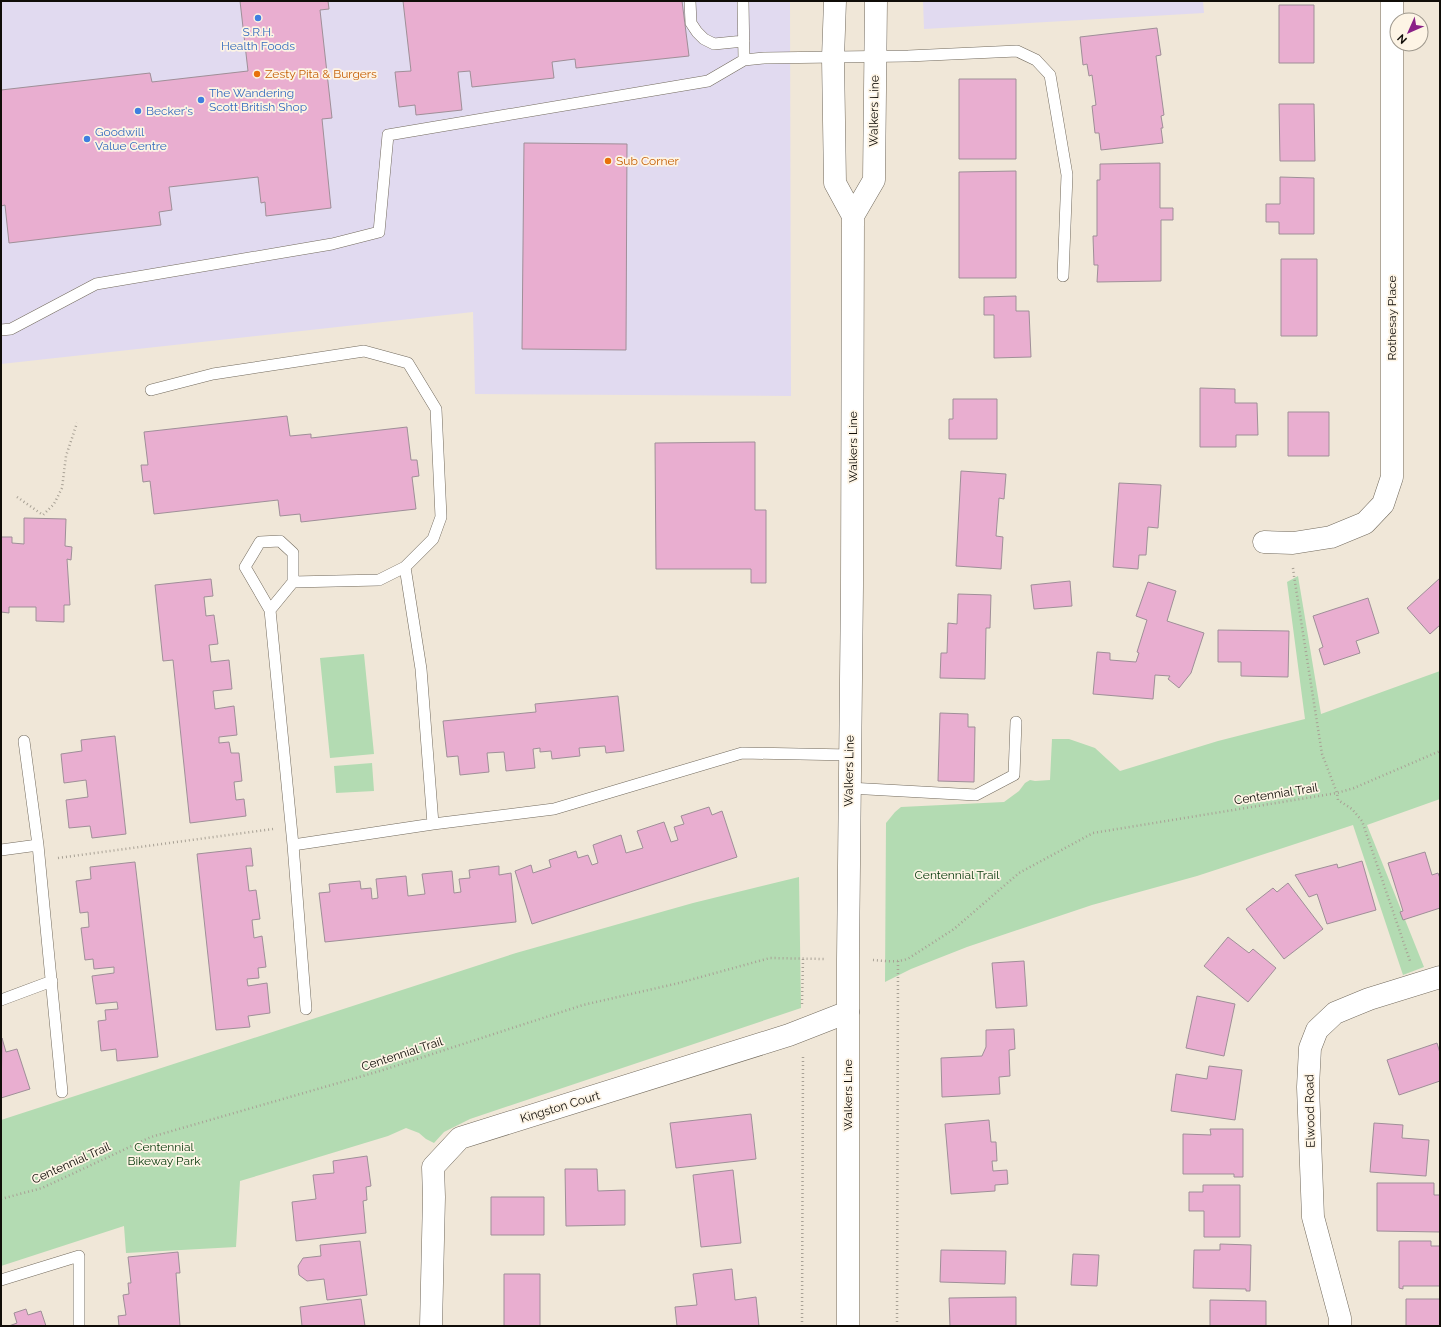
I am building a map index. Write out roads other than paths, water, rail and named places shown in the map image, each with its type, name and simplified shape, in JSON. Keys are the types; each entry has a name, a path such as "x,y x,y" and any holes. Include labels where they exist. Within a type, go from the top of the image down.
{"street":[{"name":"Walkers Line","path":"834,1 835,183 853,216 852,586 849,788 848,1326"},
{"name":"Walkers Line","path":"853,216 874,180 876,1"},
{"name":"Rothesay Place","path":"1264,542 1293,543 1331,537 1365,523 1383,504 1392,477 1392,1"},
{"name":"Elwood Road","path":"1340,1326 1340,1318 1313,1217 1308,1087 1310,1048 1317,1030 1335,1013 1369,999 1440,977"},
{"name":"Kingston Court","path":"431,1326 434,1197 433,1166 460,1138 802,1030 848,1012"}],"lane":[{"path":"690,1 691,22 696,32 704,39 714,44 744,41"},
{"path":"743,1 744,60"},
{"path":"1,330 11,329 96,284 332,244 379,232 388,135 708,81 744,60 764,58 834,58 1017,51 1036,60 1050,75 1067,175 1063,276"},
{"path":"151,390 213,374 364,351 408,363 436,409 441,517 433,539 405,567 379,580 293,582"},
{"path":"270,610 293,582 293,554 280,541 260,542 245,567 270,610 293,845 306,1009"},
{"path":"405,567 421,669 433,824"},
{"path":"849,788 976,795 1014,775 1016,722"},
{"path":"24,741 40,860 62,1092"},
{"path":"293,845 433,824 554,809 742,753 850,755"},
{"path":"1,850 38,845"},
{"path":"1,1000 52,981"},
{"path":"1,1280 79,1256 79,1326"}],"place":[{"name":"S.R.H. Health Foods","path":"258,18"},
{"name":"Zesty Pita & Burgers","path":"257,74"},
{"name":"The Wandering Scott British Shop","path":"201,100"},
{"name":"Becker's","path":"138,111"},
{"name":"Goodwill Value Centre","path":"87,139"},
{"name":"Sub Corner","path":"608,161"}],"park label":[{"name":"Centennial Trail","path":"957,875"},
{"name":"Centennial Bikeway Park","path":"164,1154"}]}
